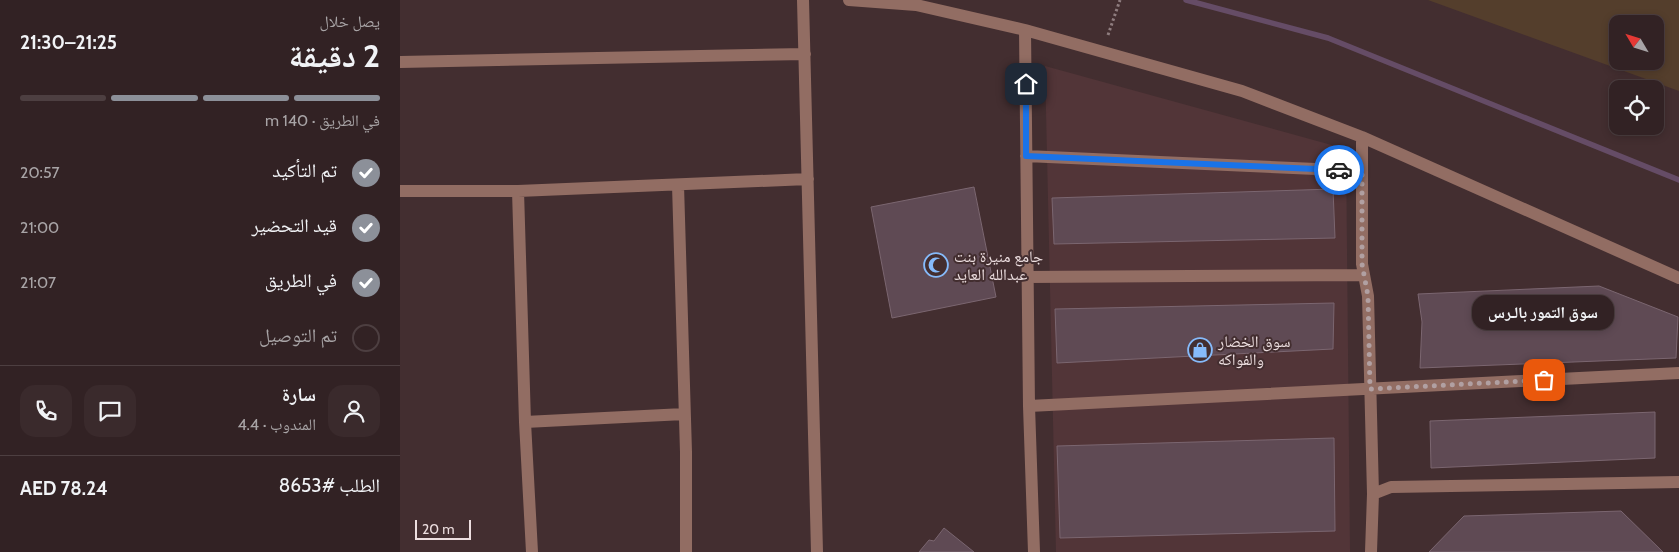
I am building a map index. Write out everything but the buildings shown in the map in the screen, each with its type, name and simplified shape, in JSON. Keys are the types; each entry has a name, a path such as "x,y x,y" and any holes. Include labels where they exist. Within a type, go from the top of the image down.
{"street":[{"path":"803,0 817,552"},
{"path":"849,0 916,5 1025,30 1242,92 1362,137 1679,278"},
{"path":"1025,30 1029,406 1034,552"},
{"path":"400,62 804,54"},
{"path":"1362,137 1362,264 1368,296 1373,494 1371,552"},
{"path":"1026,156 1362,171"},
{"path":"400,191 518,191 808,179"},
{"path":"678,185 686,552"},
{"path":"518,191 525,422 532,552"},
{"path":"1028,277 1364,275"},
{"path":"1029,406 1679,373"},
{"path":"525,422 684,414"},
{"path":"1373,494 1391,487 1679,482"}],"path":[{"path":"1108,35 1120,0"}],"shaded area":[{"path":"1428,0 1679,0 1679,91 1664,86 1664,80 1649,80 1621,70 1664,70 1664,15 1609,15 1609,66"},
{"name":"سوق الخضار والفواكه","path":"1045,66 1346,149 1350,552 1056,552"}],"waterway":[{"path":"1186,0 1328,38 1679,180"}],"way so far":[{"path":"1339,170 1362,171 1362,264 1368,296 1370,389 1544,380"}],"place":[{"name":"جامع منيرة بنت عبدالله العايد","path":"936,265"},
{"name":"سوق الخضار والفواكه","path":"1200,350"},
{"name":"سوق التمور بالـرس","path":"1544,380"}],"route":[{"path":"1026,84 1026,156 1339,170"}]}
